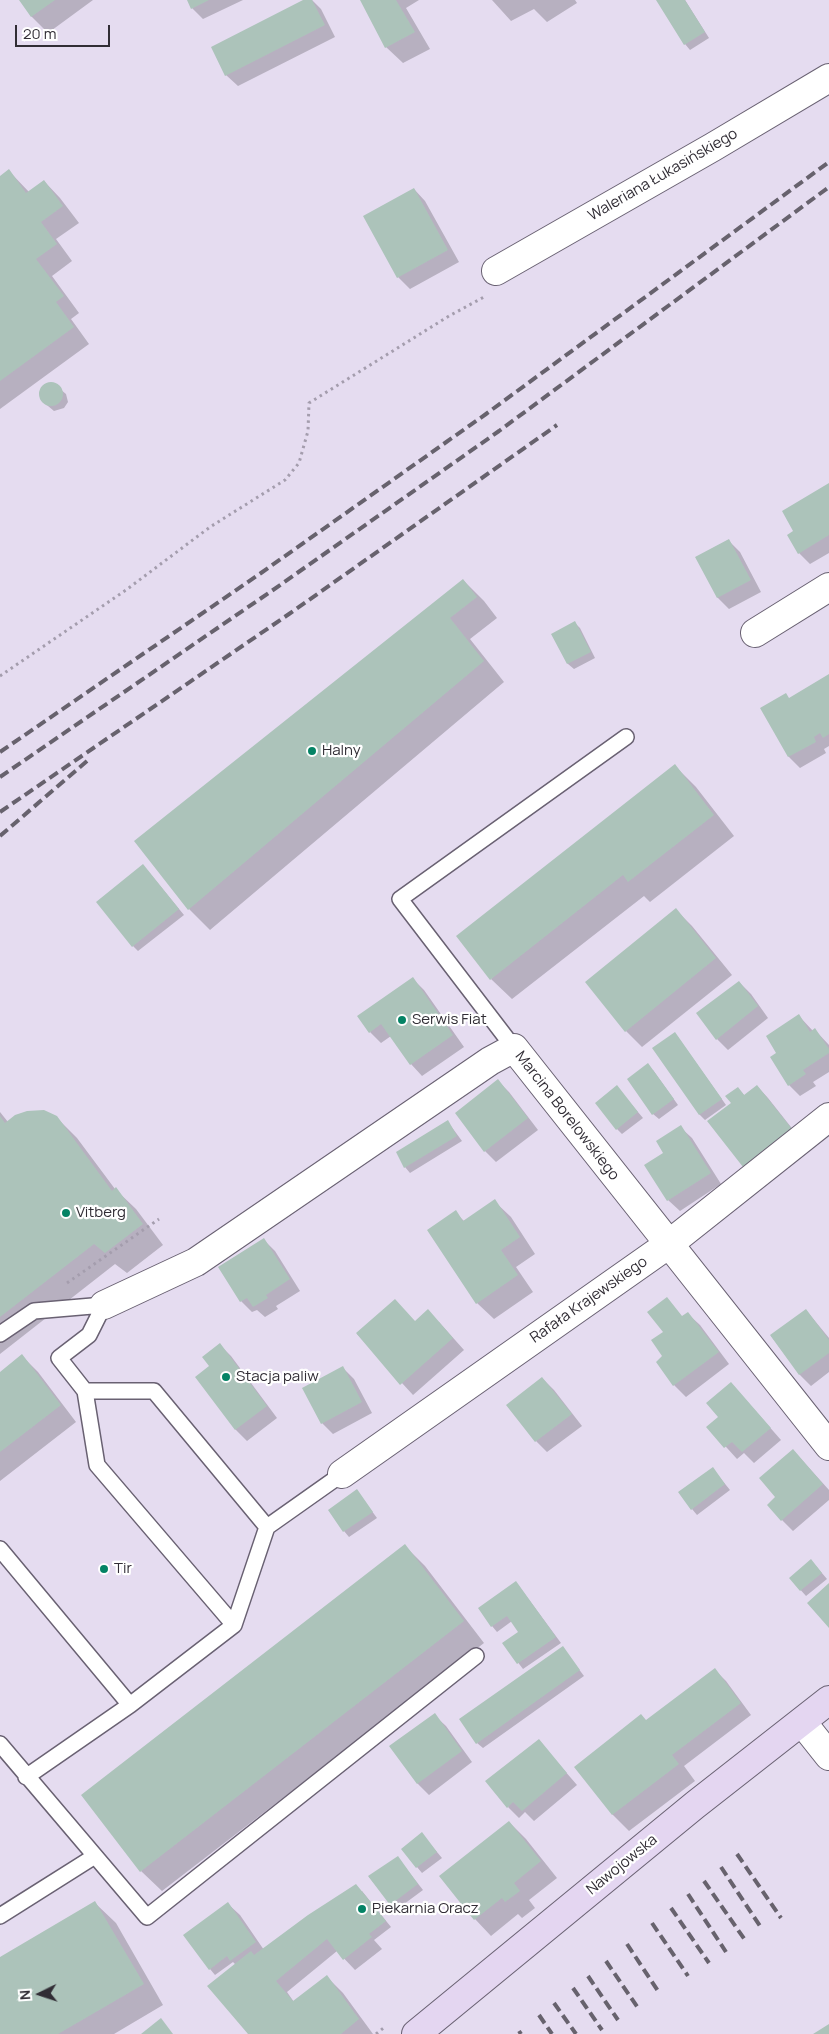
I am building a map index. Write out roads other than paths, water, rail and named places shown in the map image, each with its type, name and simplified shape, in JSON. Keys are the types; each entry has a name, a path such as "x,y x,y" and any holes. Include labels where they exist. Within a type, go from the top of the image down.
{"street":[{"name":"Waleriana Łukasińskiego","path":"496,271 713,147 829,78"},
{"path":"755,633 829,587"},
{"name":"Marcina Borelowskiego","path":"104,1304 196,1262 490,1061 514,1048 829,1446"},
{"name":"Rafała Krajewskiego","path":"342,1474 669,1244 829,1117"},
{"name":"Nawojowska","path":"416,2034 688,1811 829,1700"},
{"path":"802,1722 829,1756"}],"lane":[{"path":"514,1048 400,899 626,737"},
{"path":"0,1334 34,1312 104,1304"},
{"path":"104,1304 89,1335 59,1358 85,1391 97,1465 234,1625"},
{"path":"85,1391 154,1391 267,1527"},
{"path":"26,1776 130,1705 234,1625 267,1527 342,1474"},
{"path":"0,1549 130,1705"},
{"path":"0,1744 147,1917 476,1656"},
{"path":"0,1916 95,1856"}],"railway":[{"path":"0,752 261,573 486,414 829,162"},
{"path":"0,777 273,590 499,431 829,187"},
{"path":"0,812 289,614 557,425"},
{"path":"0,836 87,761"},
{"path":"737,1854 781,1918"},
{"path":"721,1867 762,1929"},
{"path":"704,1881 745,1940"},
{"path":"688,1894 726,1952"},
{"path":"671,1908 709,1963"},
{"path":"652,1923 688,1976"},
{"path":"627,1944 660,1994"},
{"path":"606,1961 638,2008"},
{"path":"588,1976 618,2020"},
{"path":"573,1988 602,2030"},
{"path":"554,2003 576,2034"},
{"path":"539,2015 552,2034"}],"place":[{"name":"Halny","path":"312,751"},
{"name":"Serwis Fiat","path":"402,1020"},
{"name":"Vitberg","path":"66,1213"},
{"name":"Stacja paliw","path":"226,1377"},
{"name":"Tir","path":"104,1569"},
{"name":"Piekarnia Oracz","path":"362,1909"}]}
